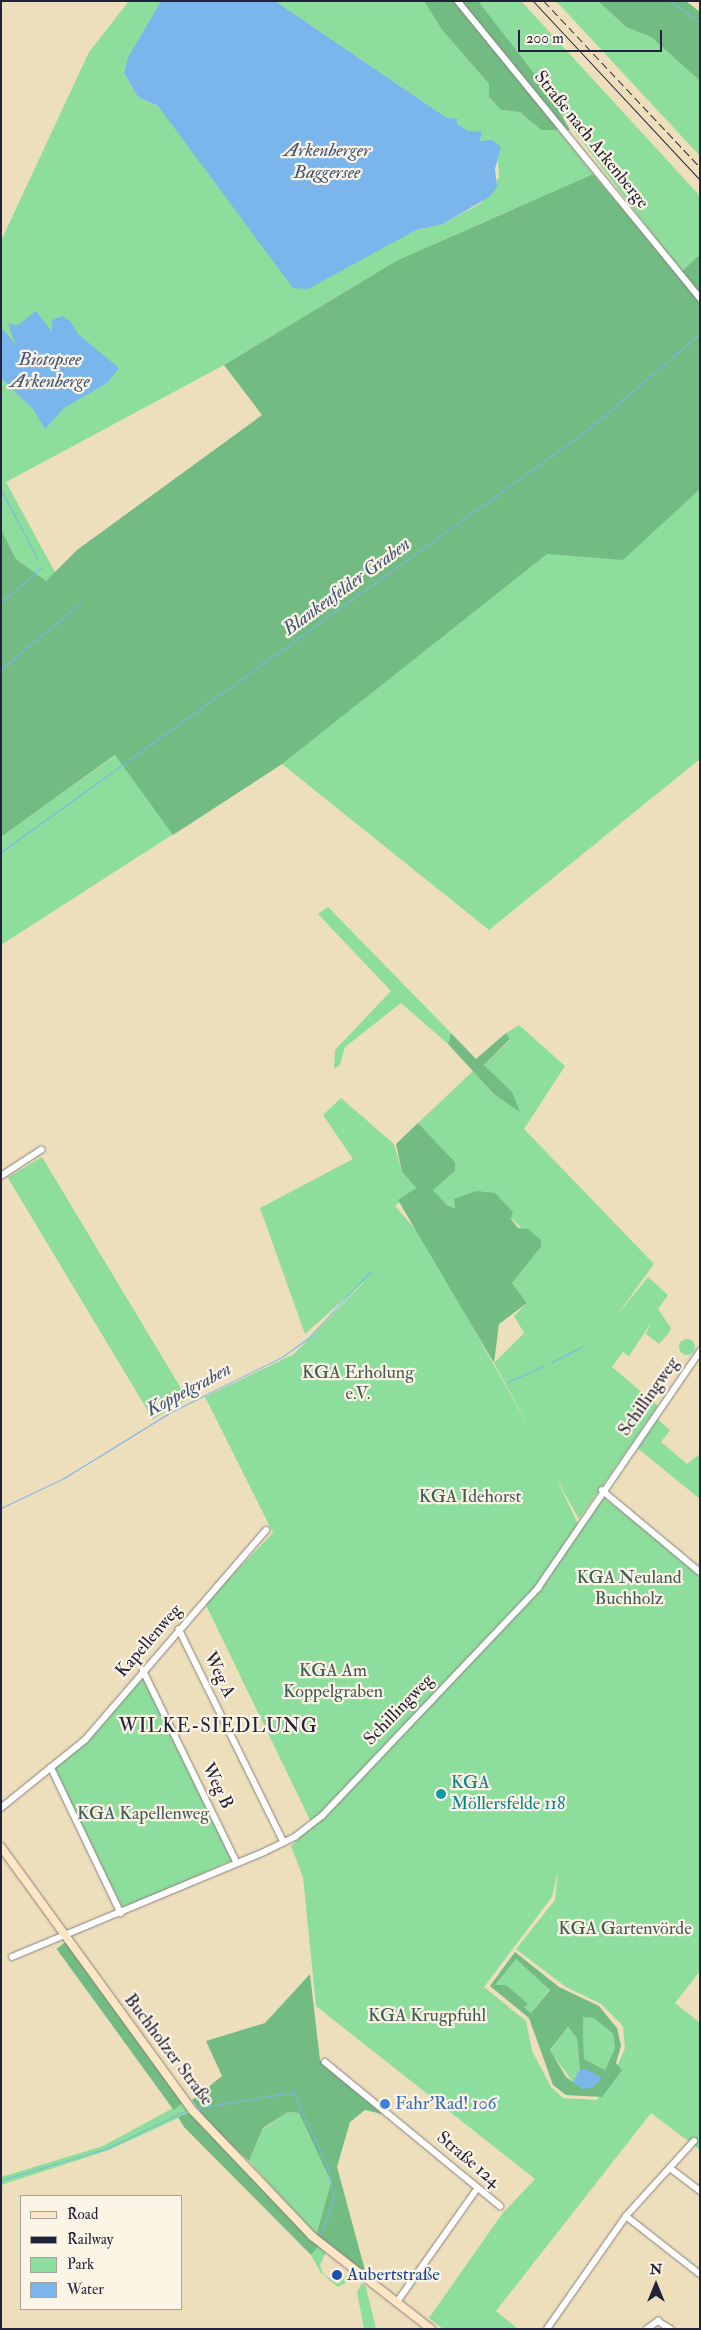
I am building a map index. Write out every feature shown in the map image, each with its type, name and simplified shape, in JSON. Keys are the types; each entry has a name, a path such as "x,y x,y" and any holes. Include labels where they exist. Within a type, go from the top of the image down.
{"street":[{"name":"Straße nach Arkenberge","path":"458,1 700,298"},
{"path":"1,1176 41,1150"},
{"name":"Schillingweg","path":"12,1957 121,1913 236,1861 284,1842 322,1816 538,1588 576,1538 602,1490 700,1351"},
{"path":"602,1490 700,1572"},
{"name":"Kapellenweg","path":"1,1808 85,1740 266,1530"},
{"name":"Weg A","path":"179,1629 284,1842"},
{"name":"Weg B","path":"144,1670 236,1861"},
{"path":"51,1768 121,1913"},
{"name":"Buchholzer Straße","path":"1,1847 193,2111 332,2252 431,2329"},
{"name":"Straße 124","path":"325,2062 500,2206"},
{"path":"547,2329 626,2216 694,2141"},
{"path":"670,2168 700,2191"},
{"path":"397,2302 477,2189"},
{"path":"626,2216 700,2274"},
{"path":"647,2329 658,2321 671,2329"}],"green space":[{"path":"129,1 161,1 128,57 124,73 138,97 416,230 443,224 481,203 499,177 497,146 480,141 482,132 468,132 457,124 458,120 447,118 275,1 424,1 442,30 489,84 489,97 501,110 520,112 541,130 558,130 593,174 396,261 224,365 6,482 56,574 45,581 16,559 1,529 1,241 89,52"},
{"path":"424,1 478,1 549,93 570,130 541,130 520,112 501,110 489,97 489,84 442,30"},
{"path":"476,1 521,1 700,196 700,254 681,272"},
{"path":"556,1 598,1 626,27 651,37 700,81 700,156"},
{"path":"598,1 686,1 700,12 700,81 651,37 626,27"},
{"path":"593,174 678,275 700,254 700,489 623,560 547,554 282,764 173,835 115,755 1,837 1,529 16,559 46,581 77,550 262,415 224,365 396,261"},
{"path":"700,344 700,759 489,930 282,764 1,945 1,837 116,755 127,770"},
{"path":"328,907 451,1033 448,1044 401,1003 345,1047 340,1065 334,1069 335,1050 391,991 318,914"},
{"path":"519,1025 565,1066 524,1129 654,1264 617,1315 648,1277 668,1295 658,1309 671,1328 669,1333 659,1344 646,1334 651,1323 629,1356 623,1352 612,1367 658,1406 579,1519 556,1478 580,1528 603,1497 700,1574 700,1971 675,2003 700,2023 700,2150 651,2113 496,2311 518,2329 443,2329 429,2318 502,2214 535,2179 316,2006 303,1877 291,1846 321,1817 310,1820 205,1603 273,1533 205,1397 294,1354 368,1278 305,1334 260,1208 353,1159 323,1115 341,1098 394,1144 402,1172 416,1188 395,1206 423,1238 533,1435 494,1363 524,1333 514,1316 527,1303 512,1283 541,1247 487,1195 476,1191 456,1208 447,1205 433,1190 455,1162 418,1123 473,1071 494,1094 512,1092 484,1065 510,1040 506,1033","holes":["558,1871 555,1900 516,1949 566,1987 601,2004 623,2026 625,2048 617,2067 621,2070 597,2100 563,2098 551,2087 532,2051 526,2021 484,1987 552,1897"]},
{"path":"451,1033 476,1059 506,1033 510,1039 484,1065 512,1092 520,1112 494,1094 448,1044"},
{"path":"418,1123 455,1162 455,1171 433,1190 447,1205 455,1208 454,1199 476,1191 495,1193 513,1212 511,1219 518,1228 528,1229 541,1240 541,1247 512,1283 527,1303 499,1324 494,1363 398,1200 416,1188 402,1172 396,1144"},
{"path":"42,1157 187,1399 153,1419 8,1178"},
{"path":"684,1339 690,1339 695,1344 693,1353 684,1355 679,1350 679,1344"},
{"path":"656,1418 670,1430 661,1442 687,1464 700,1454 700,1499 636,1447"},
{"name":"KGA Kapellenweg","path":"143,1676 233,1860 123,1909 53,1767 91,1737"},
{"path":"67,1941 184,2102 173,2110 56,1949"},
{"path":"515,1952 559,1987 599,2006 617,2028 621,2046 616,2063 622,2070 602,2097 566,2095 553,2085 529,2018 490,1986","holes":["516,1959 550,1990 531,2013 524,2007 528,2004 506,1985 495,1985","583,2017 594,2018 613,2034 615,2048 605,2070 584,2059","568,2027 577,2038 580,2069 586,2069 584,2089 566,2077 550,2050"]},
{"path":"516,1959 550,1989 531,2013 524,2007 528,2004 494,1986"},
{"path":"310,1974 320,2060 386,2115 365,2110 350,2122 337,2167 366,2274 316,2236 331,2182 299,2113 288,2112 263,2128 249,2161 208,2123 192,2100 222,2076 206,2041 265,2023"},
{"path":"583,2017 594,2018 613,2034 615,2048 605,2071 584,2059"},
{"path":"568,2027 577,2038 580,2069 573,2082 550,2051"},
{"path":"184,2102 191,2112 109,2150 1,2185 1,2177 103,2146"},
{"path":"191,2112 320,2245 311,2255 184,2127 178,2117"},
{"path":"288,2112 299,2113 331,2182 316,2236 249,2161 263,2129"},
{"path":"320,2245 326,2252 320,2265 323,2274 338,2284 350,2273 356,2277 338,2287 321,2273 311,2255"},
{"path":"362,2283 366,2287 376,2329 364,2329 357,2292"}],"water":[{"name":"Arkenberger Baggersee","path":"161,1 275,1 447,118 458,119 457,124 468,131 482,132 480,141 492,140 501,147 495,169 497,187 489,197 443,224 416,230 308,289 293,288 158,106 138,97 124,73 128,57"},
{"name":"Biotopsee Arkenberge","path":"36,311 52,332 52,320 62,316 70,321 78,334 119,368 107,383 64,408 45,429 33,409 1,378 1,327 16,345 8,324 18,325"},
{"path":"580,2069 586,2069 602,2078 592,2088 584,2089 573,2082"}],"waterway":[{"path":"671,1 700,23"},
{"name":"Blankenfelder Graben","path":"1,852 590,428 700,333"},
{"path":"1,490 37,558"},
{"path":"1,602 42,567"},
{"path":"1,669 83,601"},
{"name":"Koppelgraben","path":"1,1508 64,1478 171,1412 282,1357 307,1339 371,1271"},
{"path":"552,1362 582,1347"},
{"path":"508,1382 545,1365"},
{"path":"197,2108 293,2092 328,2168 334,2198 320,2236"},
{"path":"1,2180 105,2149 185,2111"}],"tram line":[{"path":"533,1 700,180"}],"railway":[{"path":"544,1 700,167"}],"place":[{"name":"KGA Möllersfelde 118","path":"441,1794"},
{"name":"Fahr'Rad! 106","path":"385,2104"},
{"name":"Aubertstraße","path":"337,2275"}],"district":[{"name":"WILKE-SIEDLUNG","path":"218,1727"}],"park label":[{"name":"KGA Erholung e.V.","path":"358,1384"},
{"name":"KGA Idehorst","path":"470,1497"},
{"name":"KGA Neuland Buchholz","path":"629,1589"},
{"name":"KGA Am Koppelgraben","path":"333,1682"},
{"name":"KGA Gartenvörde","path":"625,1929"},
{"name":"KGA Krugpfuhl","path":"427,2016"}]}
